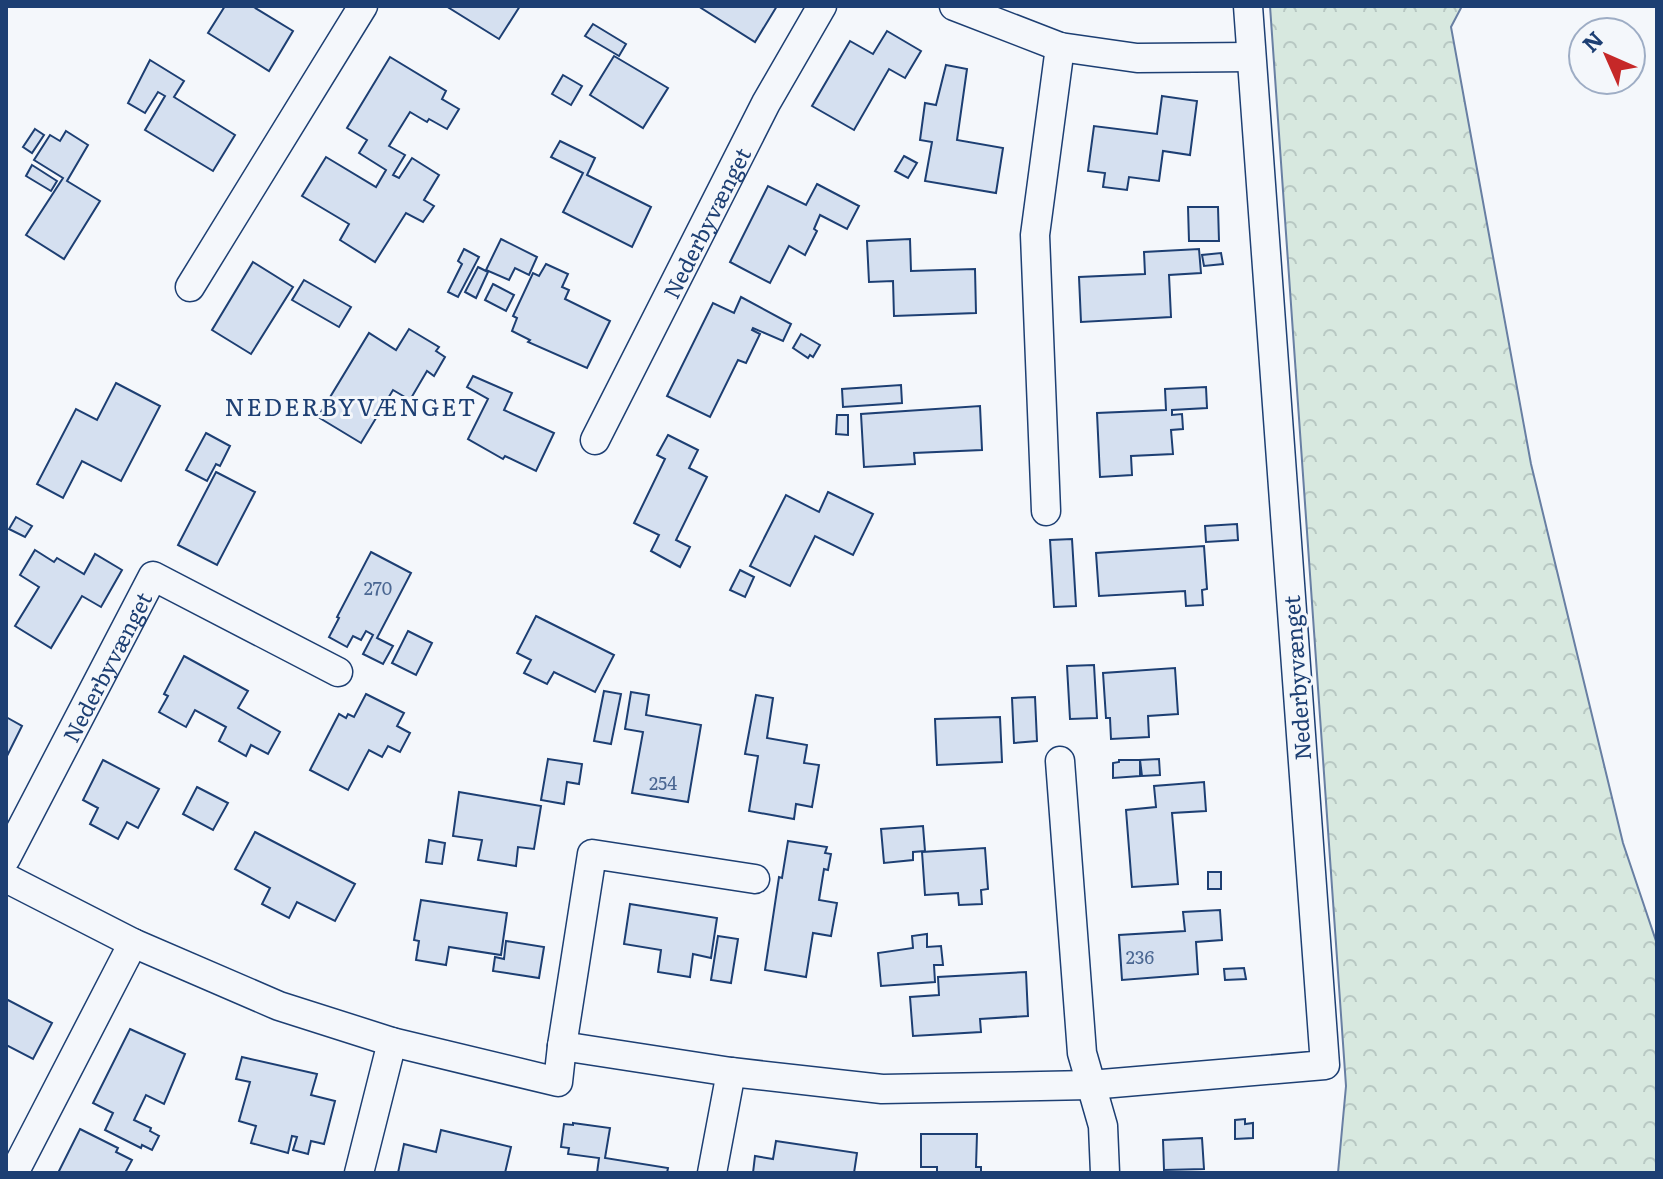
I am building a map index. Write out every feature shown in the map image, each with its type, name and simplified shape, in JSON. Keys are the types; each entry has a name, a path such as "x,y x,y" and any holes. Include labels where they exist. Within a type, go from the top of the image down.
{"street":[{"path":"190,287 363,6"},
{"name":"Nederbyvænget","path":"595,440 766,103 822,6"},
{"path":"954,6 1060,47 1137,58 1251,57"},
{"name":"Nederbyvænget","path":"562,1046 731,1072 882,1089 1090,1085 1325,1065 1248,6"},
{"path":"1046,511 1035,235 1060,47"},
{"name":"Nederbyvænget","path":"6,858 153,576 338,672"},
{"path":"1060,761 1082,1053 1103,1126 1105,1173"},
{"path":"6,878 133,943 279,1006 392,1042 558,1082 592,854 755,879"},
{"path":"14,1173 133,943"},
{"path":"359,1173 392,1042"},
{"path":"712,1173 731,1072"}],"green space":[{"path":"1270,6 1462,6 1451,27 1531,464 1623,843 1657,944 1657,1173 1338,1173 1346,1086"}],"building":[{"path":"225,6 252,6 293,31 269,71 208,33"},
{"path":"446,6 520,6 499,39"},
{"path":"698,6 777,6 755,42"},
{"path":"593,24 626,44 619,56 585,36"},
{"path":"887,31 921,51 905,78 889,69 854,130 812,106 850,41 873,54"},
{"path":"614,56 668,88 643,128 590,95"},
{"path":"390,57 446,91 442,99 459,109 447,129 410,112 389,146 405,155 393,175 399,178 412,158 439,175 424,200 434,206 423,222 406,213 375,262 340,240 349,224 302,196 326,157 376,187 386,170 359,153 367,140 347,128"},
{"path":"150,60 184,81 174,97 235,135 213,171 145,130 165,96 158,92 145,113 128,103"},
{"path":"946,65 967,69 957,140 1003,148 996,193 925,181 932,142 920,140 925,103 936,105"},
{"path":"563,75 582,86 571,105 552,94"},
{"path":"1162,96 1197,101 1190,155 1163,151 1159,181 1129,177 1127,190 1103,187 1105,173 1088,171 1094,126 1157,134"},
{"path":"35,129 44,135 32,153 23,147"},
{"path":"66,131 88,145 67,181 100,201 64,259 26,235 63,178 34,160 50,135 60,141"},
{"path":"560,141 595,158 587,175 651,207 632,247 563,212 583,173 551,157"},
{"path":"904,156 917,163 908,178 895,171"},
{"path":"32,165 57,181 51,191 26,176"},
{"path":"817,184 859,206 847,229 820,215 814,229 817,231 805,255 789,246 770,283 730,262 768,186 806,205"},
{"path":"1188,207 1218,207 1219,241 1189,241"},
{"path":"501,239 537,257 529,275 515,268 509,280 486,270"},
{"path":"910,239 911,271 975,269 976,313 894,316 893,281 869,282 867,241"},
{"path":"464,249 479,257 458,297 448,292 462,264 458,261"},
{"path":"1199,249 1201,273 1169,275 1171,317 1081,322 1079,277 1145,274 1144,252"},
{"path":"1221,253 1223,264 1204,266 1202,255"},
{"path":"253,262 293,287 251,354 212,330"},
{"path":"546,264 568,274 562,287 569,290 565,299 610,321 587,368 528,342 530,340 512,331 517,318 513,316 533,273 539,276"},
{"path":"478,267 488,272 476,298 465,292"},
{"path":"304,280 351,307 339,327 292,300"},
{"path":"493,284 514,295 506,311 485,300"},
{"path":"741,297 791,324 783,341 753,328 760,334 746,363 738,360 710,417 667,396 713,303 734,313"},
{"path":"409,329 439,347 436,351 445,357 434,376 427,371 410,400 393,390 361,443 318,417 369,333 396,350"},
{"path":"801,334 820,345 813,357 810,355 808,358 793,348"},
{"path":"473,376 512,393 504,410 554,433 536,471 505,456 503,459 468,439 488,399 467,387"},
{"path":"116,383 160,406 121,481 82,461 63,498 37,484 76,409 97,420"},
{"path":"901,385 902,403 843,407 842,389"},
{"path":"1206,387 1207,408 1172,410 1172,415 1182,414 1183,429 1171,430 1173,454 1131,456 1132,475 1100,477 1097,413 1166,410 1165,389"},
{"path":"980,406 982,450 914,453 915,464 864,467 861,414"},
{"path":"837,415 848,415 848,435 836,434"},
{"path":"206,433 230,446 220,466 216,464 207,481 186,470"},
{"path":"668,435 698,450 689,468 707,477 676,540 690,547 680,567 651,551 659,535 634,523 665,459 657,455"},
{"path":"216,472 255,492 217,565 178,545"},
{"path":"828,492 873,514 853,555 815,536 790,586 750,566 786,495 819,512"},
{"path":"16,517 32,526 25,537 9,529"},
{"path":"1237,524 1238,540 1206,542 1205,526"},
{"path":"1072,539 1076,606 1054,607 1050,540"},
{"path":"1204,546 1207,589 1202,590 1203,605 1186,606 1185,591 1099,596 1096,553"},
{"path":"35,550 54,562 57,558 84,574 95,554 122,570 101,607 82,596 51,648 15,626 39,587 20,575"},
{"path":"371,552 411,573 377,638 393,646 383,664 363,654 373,635 366,631 361,640 353,636 347,647 329,637"},
{"path":"740,570 754,577 745,597 730,590"},
{"path":"536,616 614,655 595,692 554,672 547,684 524,673 531,660 517,653"},
{"path":"408,631 432,643 416,675 392,663"},
{"path":"184,656 248,691 238,708 280,732 268,754 251,745 246,756 219,741 226,727 195,710 186,727 159,712 168,696 164,694"},
{"path":"1094,665 1097,718 1070,719 1067,666"},
{"path":"1175,668 1178,714 1148,716 1149,737 1111,739 1110,718 1106,718 1103,673"},
{"path":"604,691 621,694 611,744 594,741"},
{"path":"631,692 649,695 646,715 701,725 688,802 632,793 643,732 625,729"},
{"path":"366,694 404,713 397,726 410,733 400,752 388,746 382,757 369,750 348,790 310,770 339,714 346,718 348,714 354,717"},
{"path":"756,695 773,698 767,738 807,745 804,763 819,765 812,807 796,804 794,819 749,811 758,756 745,754"},
{"path":"1035,697 1037,741 1014,743 1012,698"},
{"path":"6,717 22,726 6,758"},
{"path":"1000,717 1002,762 937,765 935,719"},
{"path":"548,759 582,764 579,784 567,782 564,804 541,800"},
{"path":"1159,759 1160,775 1142,776 1140,760"},
{"path":"103,760 159,789 138,828 127,822 118,839 90,824 98,808 83,800"},
{"path":"1140,760 1140,776 1113,778 1113,763"},
{"path":"1204,782 1206,811 1172,813 1178,884 1132,887 1126,810 1156,807 1154,786"},
{"path":"197,787 228,803 213,830 183,814"},
{"path":"459,792 541,806 534,849 518,847 516,866 478,860 482,840 453,836"},
{"path":"923,826 925,851 913,852 913,860 884,863 881,829"},
{"path":"255,832 355,884 335,921 297,902 289,918 262,904 270,888 235,869"},
{"path":"429,840 445,843 442,864 426,862"},
{"path":"788,841 827,847 825,853 831,854 828,870 824,869 819,900 837,903 831,936 813,933 806,977 765,970 779,877 782,878"},
{"path":"985,848 988,889 981,890 982,904 959,905 958,893 925,895 922,852"},
{"path":"1208,872 1221,872 1221,889 1208,889"},
{"path":"421,900 507,913 501,955 449,947 446,965 416,960 419,941 414,940"},
{"path":"630,904 717,918 711,958 693,954 690,977 658,972 661,950 624,944"},
{"path":"1220,910 1222,940 1196,942 1198,974 1122,980 1119,935 1185,931 1183,912"},
{"path":"927,934 927,947 941,946 943,965 934,965 935,982 881,986 878,953 913,948 912,936"},
{"path":"718,936 738,939 731,983 711,980"},
{"path":"506,941 544,947 539,978 493,971 495,957 504,959"},
{"path":"1244,968 1246,979 1225,980 1224,969"},
{"path":"1026,972 1028,1016 980,1019 981,1032 913,1036 910,997 939,995 938,977"},
{"path":"6,999 52,1023 33,1059 6,1045"},
{"path":"130,1029 185,1054 164,1104 146,1095 134,1120 151,1128 150,1131 159,1136 152,1150 142,1145 141,1148 105,1130 113,1113 93,1103"},
{"path":"242,1057 317,1074 311,1095 335,1101 324,1144 311,1141 308,1154 293,1150 297,1137 292,1136 288,1153 251,1143 256,1126 239,1121 250,1082 236,1079"},
{"path":"1245,1119 1245,1124 1253,1123 1253,1138 1235,1139 1235,1120"},
{"path":"564,1124 610,1128 605,1158 668,1168 667,1173 597,1173 599,1158 568,1154 569,1148 561,1147"},
{"path":"80,1129 118,1148 116,1152 132,1160 125,1173 58,1173"},
{"path":"441,1130 511,1147 505,1173 398,1173 404,1144 436,1152"},
{"path":"921,1134 977,1134 976,1167 981,1167 981,1173 937,1173 937,1167 921,1167"},
{"path":"1202,1138 1204,1169 1164,1170 1163,1140"},
{"path":"776,1141 857,1153 854,1173 753,1173 755,1156 773,1159"}],"district":[{"name":"NEDERBYVÆNGET","path":"351,405"}]}
